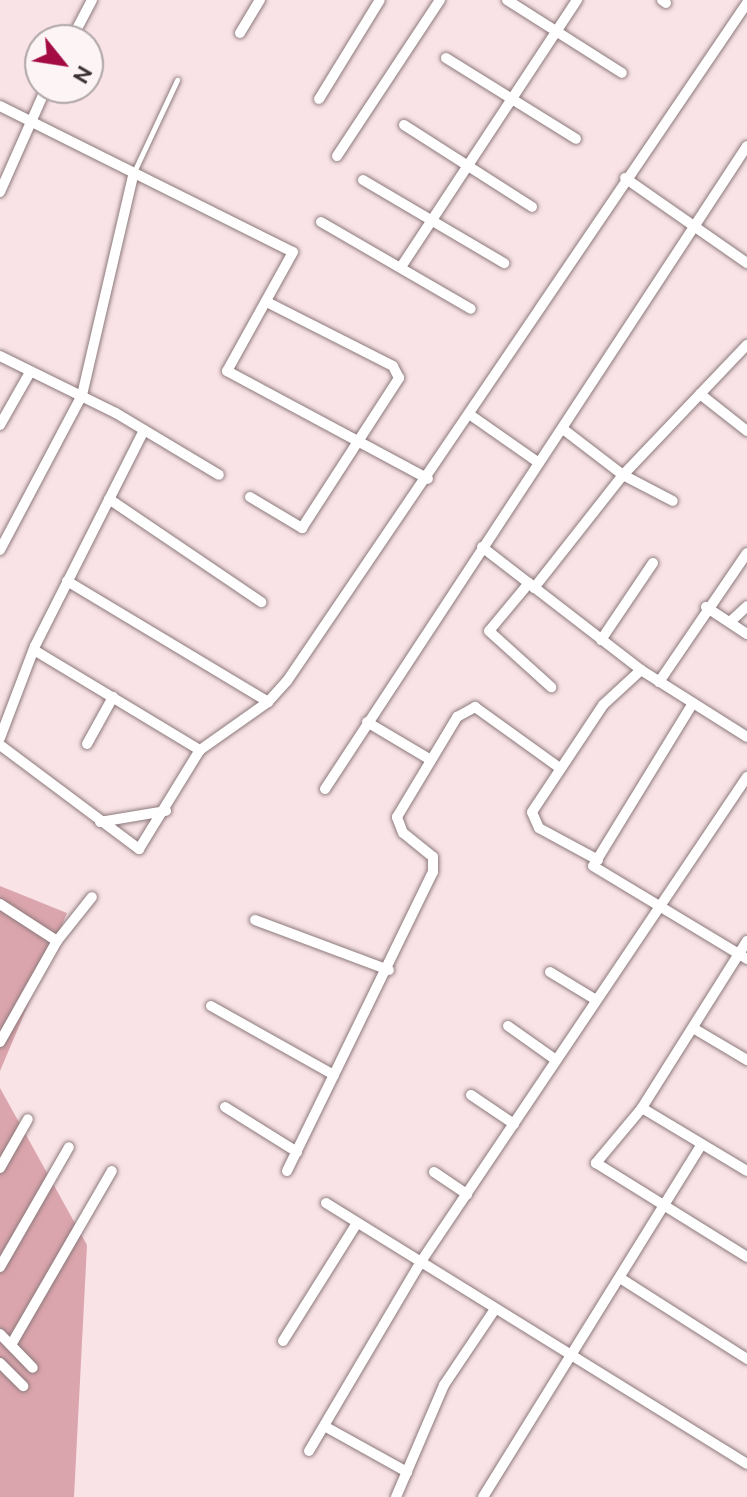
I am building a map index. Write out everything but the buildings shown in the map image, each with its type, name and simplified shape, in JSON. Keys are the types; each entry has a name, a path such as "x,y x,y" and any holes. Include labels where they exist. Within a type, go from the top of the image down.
{"street":[{"path":"240,33 260,0"},
{"path":"319,99 380,0"},
{"path":"337,156 440,0"},
{"path":"507,0 622,73"},
{"path":"401,267 577,0"},
{"path":"79,24 90,1"},
{"path":"0,745 139,849 166,811 200,750 268,702 428,479 625,178 747,3"},
{"path":"446,58 576,139"},
{"path":"0,192 38,104"},
{"path":"0,106 27,124 293,252 227,371 428,479"},
{"path":"404,125 532,207"},
{"path":"325,789 747,146"},
{"path":"0,550 82,395 133,175"},
{"path":"625,178 747,263"},
{"path":"363,180 504,263"},
{"path":"321,222 471,309"},
{"path":"250,497 302,528 357,440 397,385 399,371 267,302"},
{"path":"551,687 489,631 531,586 623,475 747,345"},
{"path":"0,356 29,374 82,395 219,475"},
{"path":"0,425 29,374"},
{"path":"700,394 747,431"},
{"path":"469,414 539,463"},
{"path":"563,429 623,475 673,501"},
{"path":"0,738 34,650 144,430"},
{"path":"109,499 261,602"},
{"path":"482,547 641,670 747,737"},
{"path":"659,682 706,607 747,553"},
{"path":"601,640 653,563"},
{"path":"67,581 268,702"},
{"path":"730,622 747,606"},
{"path":"706,607 747,634"},
{"path":"34,650 200,750"},
{"path":"598,860 531,820 557,766 603,705 641,670"},
{"path":"87,744 113,697"},
{"path":"693,703 593,866 658,909 743,956"},
{"path":"287,1171 389,970 435,863 403,833 397,817 457,717 475,707 557,766"},
{"path":"367,722 431,760"},
{"path":"309,1451 326,1427 420,1263 747,777"},
{"path":"100,822 166,811"},
{"path":"0,1042 57,941 92,897"},
{"path":"0,904 57,941"},
{"path":"255,920 389,970"},
{"path":"747,941 743,956 642,1108 596,1163 747,1257"},
{"path":"550,972 596,1000"},
{"path":"211,1006 334,1075"},
{"path":"508,1026 556,1060"},
{"path":"693,1028 747,1060"},
{"path":"471,1095 514,1124"},
{"path":"225,1107 297,1152"},
{"path":"642,1108 747,1171"},
{"path":"0,1168 28,1119"},
{"path":"483,1497 702,1144"},
{"path":"0,1267 69,1147"},
{"path":"11,1345 112,1171"},
{"path":"434,1172 467,1194"},
{"path":"326,1203 747,1464"},
{"path":"283,1341 357,1223"},
{"path":"620,1278 747,1359"},
{"path":"396,1497 444,1385 495,1309"},
{"path":"0,1334 33,1368"},
{"path":"2,1370 23,1386"},
{"path":"326,1427 407,1472"}],"lane":[{"path":"133,175 177,80"}],"shaded area":[{"path":"0,886 67,913 0,1071"},
{"path":"0,1088 87,1245 74,1497 0,1497"}]}
